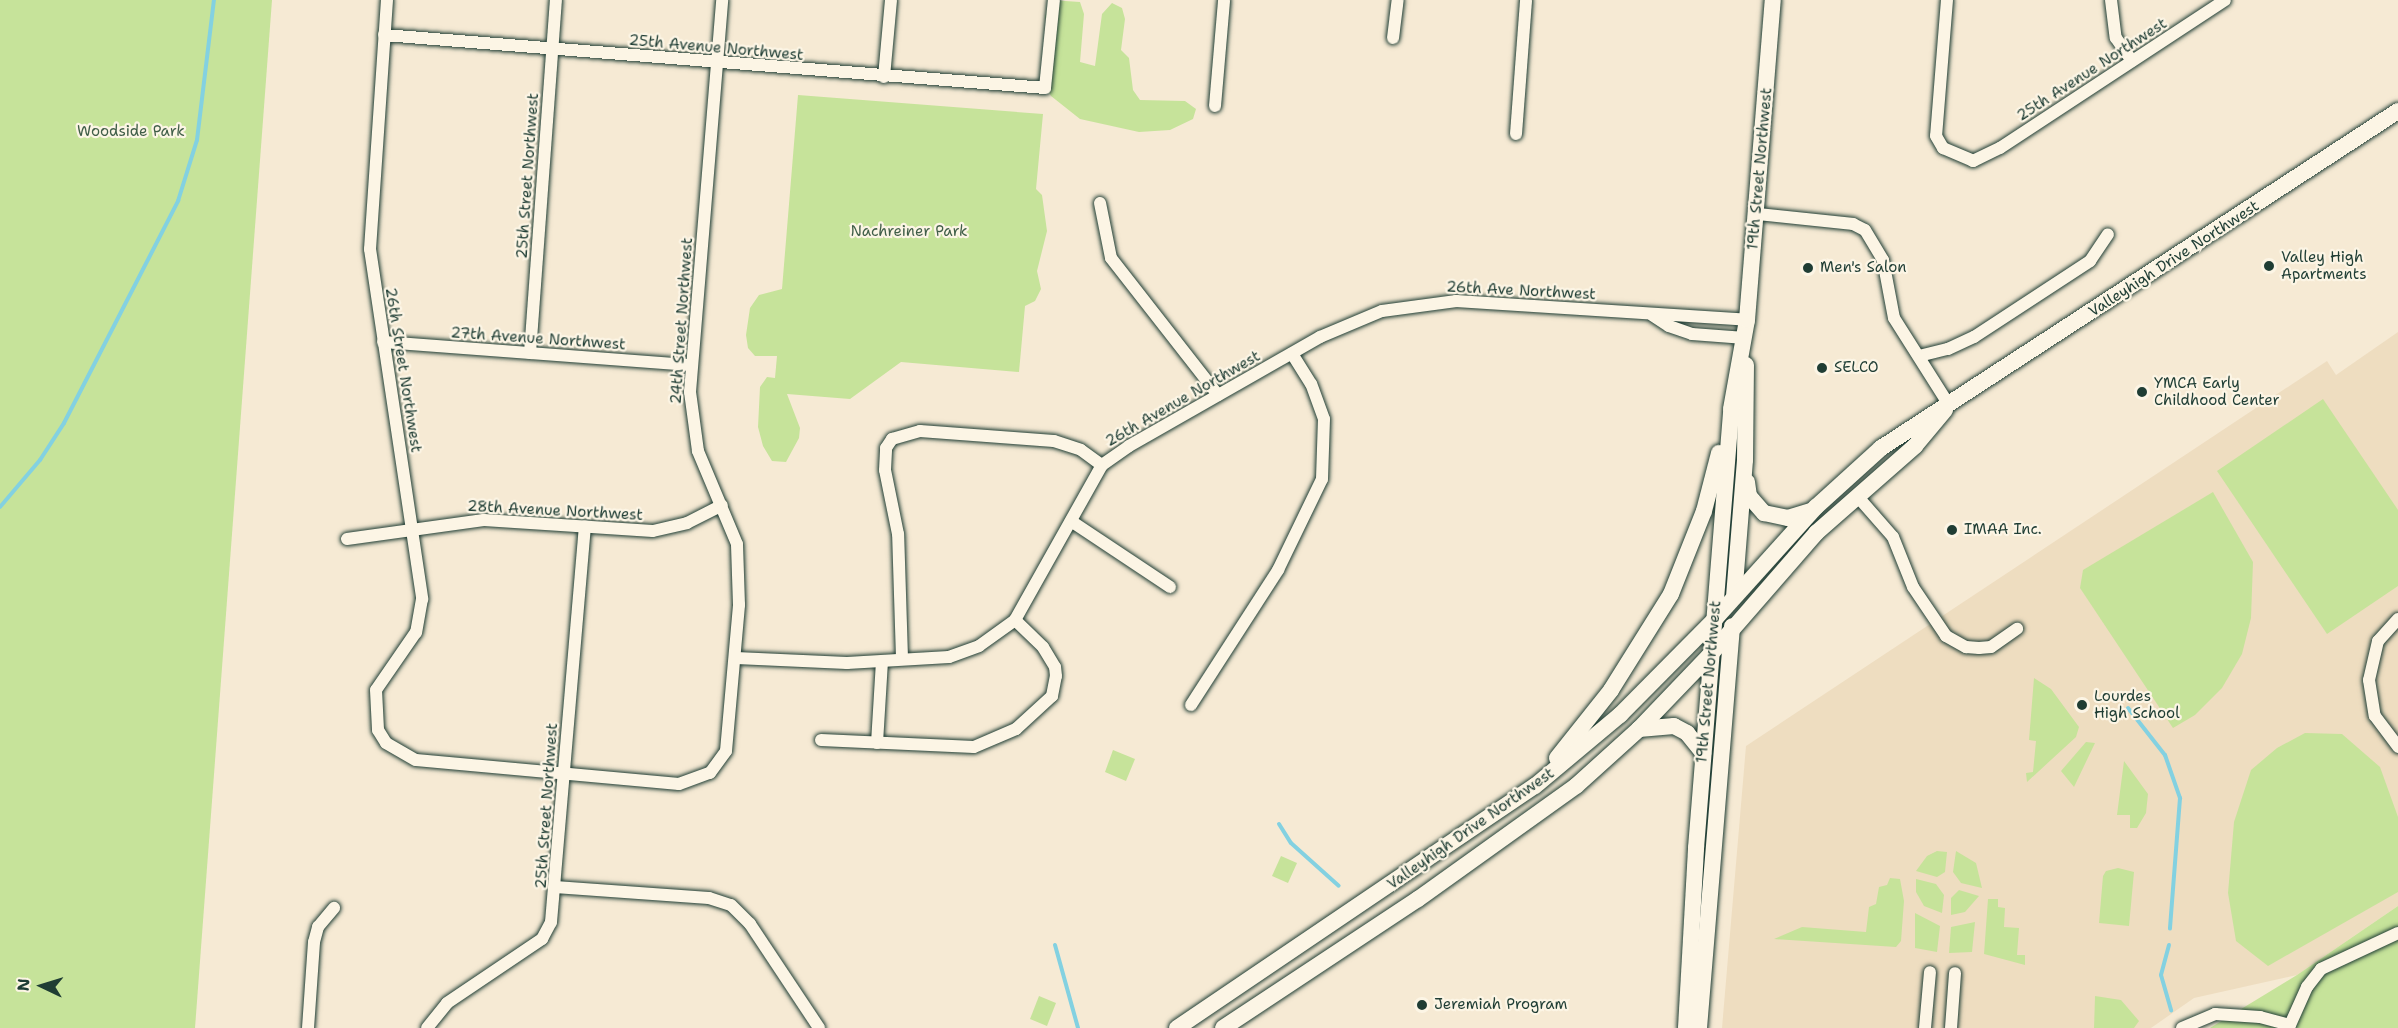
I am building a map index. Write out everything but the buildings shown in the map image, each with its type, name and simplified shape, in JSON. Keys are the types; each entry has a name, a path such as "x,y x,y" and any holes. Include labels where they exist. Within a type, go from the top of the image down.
{"main road":[{"name":"19th Street Northwest","path":"1686,1028 1710,655 1715,620 1731,409 1745,338 1758,214 1773,0"},
{"name":"Valleyhigh Drive Northwest","path":"1177,1028 1535,786 1620,715 1715,620 1734,594 1816,507 1881,448 2398,111"},
{"name":"19th Street Northwest","path":"1699,1028 1745,460 1745,338"},
{"name":"Valleyhigh Drive Northwest","path":"1223,1028 1521,828 1576,786 1639,729 1710,655 1816,533 1915,446 1949,405"},
{"path":"1535,786 1611,690 1671,594 1704,511 1731,409"},
{"path":"1745,460 1749,496 1764,513 1788,518 1816,507"},
{"path":"1639,729 1674,726 1687,733 1703,753"}],"street":[{"name":"26th Street Northwest","path":"387,0 370,228 383,342 421,577 420,620 376,690 378,730 386,743 416,760 564,773"},
{"name":"25th Street Northwest","path":"530,353 556,0"},
{"name":"24th Street Northwest","path":"564,773 679,784 710,773 728,744 736,658 739,558 734,530 694,434 691,365 722,0"},
{"path":"884,77 891,0"},
{"name":"25th Avenue Northwest","path":"384,35 884,77 1045,88 1054,0"},
{"path":"1215,106 1224,0"},
{"path":"1394,38 1398,0"},
{"path":"1515,134 1526,0"},
{"name":"25th Avenue Northwest","path":"1947,0 1936,136 1943,148 1973,162 2226,0"},
{"path":"2111,0 2116,38 2132,61"},
{"path":"1100,203 1107,248 1120,272 1218,395"},
{"path":"1758,214 1831,221 1865,230 1883,260 1894,318 1949,405"},
{"path":"1919,356 1948,349 1974,337 2090,261 2108,234"},
{"name":"26th Ave Northwest","path":"1292,353 1358,319 1431,301 1747,320"},
{"name":"26th Ave Northwest","path":"1651,314 1669,326 1692,334 1745,338"},
{"name":"27th Avenue Northwest","path":"383,342 691,365"},
{"path":"1191,705 1278,570 1322,479 1324,419 1311,384 1292,353"},
{"name":"26th Avenue Northwest","path":"736,658 829,663 964,654 1003,633 1015,620 1102,465 1292,353"},
{"path":"902,658 898,534 885,470 886,448 892,439 920,431 1054,441 1081,450 1102,465"},
{"path":"1858,497 1893,537 1913,586 1946,636 1966,647 1991,647 2017,629"},
{"name":"28th Avenue Northwest","path":"346,539 414,527 484,520 661,530 687,523 722,505"},
{"path":"1071,521 1170,587"},
{"name":"25th Street Northwest","path":"427,1028 447,1003 542,939 551,922 585,526"},
{"path":"2398,619 2378,641 2369,680 2375,716 2398,747"},
{"path":"821,740 974,747 1000,738 1040,710 1054,689 1055,667 1042,647 1015,620"},
{"path":"877,743 882,661"},
{"path":"555,887 709,898 731,905 750,924 819,1028"},
{"path":"308,1028 314,942 318,927 334,908"},
{"path":"2182,1028 2215,1014 2260,1017 2290,1025 2307,987 2321,969 2398,933"},
{"path":"1925,1028 1930,972"},
{"path":"1951,1028 1955,974"}],"shaded area":[{"name":"Lourdes High School","path":"2398,332 2398,906 2297,975 2194,998 2151,1028 1722,1028 1746,746 2327,361 2336,375"}],"green space":[{"name":"Woodside Park","path":"0,0 272,0 195,1028 0,1028"},
{"path":"1050,0 1080,2 1084,14 1080,62 1095,66 1102,14 1112,3 1122,8 1125,19 1121,50 1129,58 1133,90 1140,100 1185,101 1196,109 1193,119 1170,130 1139,132 1080,119 1051,96 1046,87 1052,33 1045,17"},
{"name":"Nachreiner Park","path":"798,95 1043,114 1036,189 1042,195 1047,231 1037,271 1041,289 1035,301 1025,306 1019,372 901,362 850,399 787,394 800,428 799,438 786,462 772,461 763,446 758,427 760,387 767,377 775,378 777,356 755,356 748,348 746,335 750,308 759,295 782,289"},
{"path":"2323,399 2398,510 2398,586 2327,634 2217,471"},
{"path":"2213,492 2253,562 2251,618 2242,654 2222,688 2195,715 2173,728 2080,588 2083,570"},
{"path":"2034,678 2051,689 2079,727 2076,737 2027,782 2026,773 2033,772 2036,741 2029,740"},
{"path":"2305,733 2342,734 2380,767 2398,817 2398,892 2268,966 2236,941 2228,893 2234,822 2251,770 2277,748"},
{"path":"2086,742 2095,743 2074,787 2061,771"},
{"path":"1113,750 1135,759 1126,781 1105,772"},
{"path":"2124,761 2148,794 2146,813 2137,828 2130,828 2130,815 2117,815"},
{"path":"1937,851 1947,852 1945,872 1937,877 1916,871 1927,856"},
{"path":"1956,851 1976,863 1982,888 1961,883 1953,872"},
{"path":"1281,856 1297,863 1288,883 1272,876"},
{"path":"2118,868 2134,872 2129,926 2099,923 2103,876 2106,871"},
{"path":"1890,878 1900,879 1904,901 1901,941 1896,947 1774,939 1802,927 1866,932 1869,907 1876,904 1879,887 1887,885"},
{"path":"1916,879 1936,884 1944,895 1942,913 1924,906 1916,892"},
{"path":"1959,890 1979,896 1965,912 1951,915 1951,898"},
{"path":"1988,899 1998,899 1998,907 2005,908 2004,927 2019,928 2017,955 2025,955 2025,965 1984,954"},
{"path":"2398,906 2398,1028 2210,1028 2297,975"},
{"path":"1915,913 1940,926 1937,952 1915,948"},
{"path":"1975,922 1972,952 1949,953 1951,927"},
{"path":"1039,996 1056,1003 1047,1026 1030,1019"},
{"path":"2095,996 2121,1000 2139,1021 2134,1028 2094,1028"}],"waterway":[{"path":"0,507 40,460 64,423 178,201 197,140 214,0"},
{"path":"2128,708 2165,755 2180,798 2170,929"},
{"path":"1279,824 1291,843 1339,886"},
{"path":"1055,945 1078,1028"},
{"path":"2169,945 2161,975 2171,1011"}],"place":[{"name":"Valley High Apartments","path":"2269,266"},
{"name":"Men's Salon","path":"1808,268"},
{"name":"SELCO","path":"1822,368"},
{"name":"YMCA Early Childhood Center","path":"2142,392"},
{"name":"IMAA Inc.","path":"1952,530"},
{"name":"Lourdes High School","path":"2082,705"},
{"name":"Jeremiah Program","path":"1422,1005"}]}
